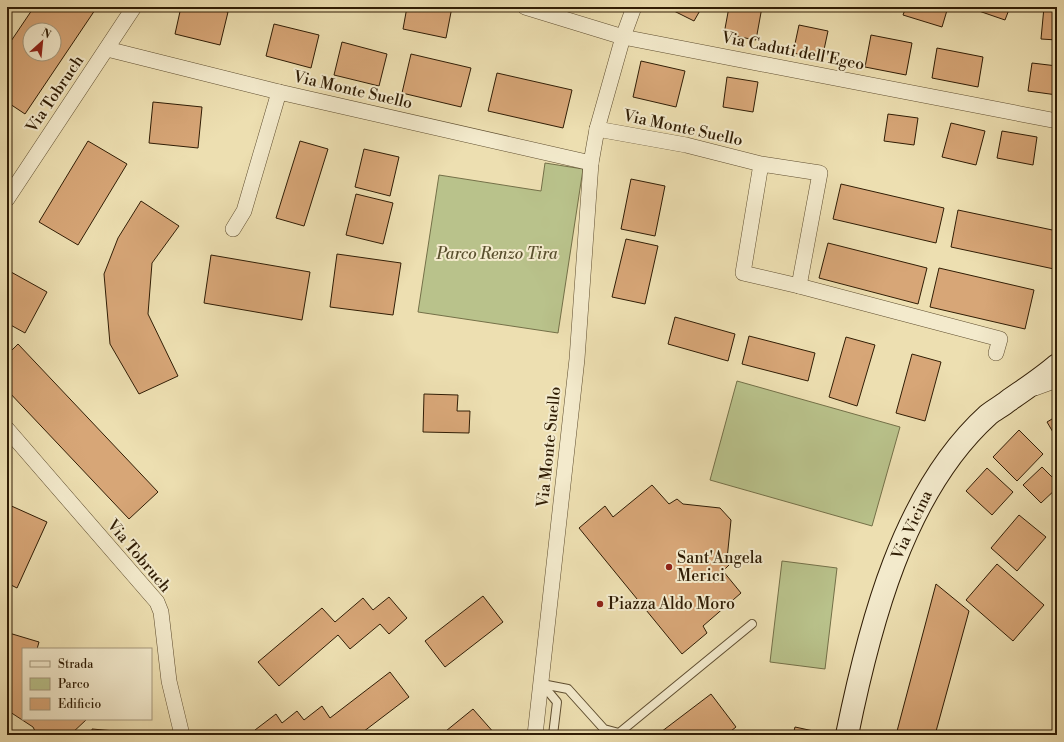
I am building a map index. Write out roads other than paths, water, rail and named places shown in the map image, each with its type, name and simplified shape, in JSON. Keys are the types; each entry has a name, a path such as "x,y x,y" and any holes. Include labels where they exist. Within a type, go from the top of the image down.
{"street":[{"name":"Via Tobruch","path":"7,199 134,7"},
{"name":"Via Caduti dell'Egeo","path":"525,7 623,37 1057,121"},
{"name":"Via Monte Suello","path":"535,735 542,684 577,359 591,163 597,129 623,37 634,7"},
{"name":"Via Monte Suello","path":"107,49 278,92 591,163"},
{"path":"233,229 244,210 278,92"},
{"name":"Via Monte Suello","path":"597,129 686,145 761,164 820,173 799,286"},
{"path":"761,164 743,272 1000,339 996,353"},
{"name":"Via Vicina","path":"847,735 877,609 900,547 929,488 960,445 989,415 1057,365"},
{"path":"1020,392 1057,380"},
{"name":"Via Tobruch","path":"7,429 157,602 161,612 169,681 182,735"}],"lane":[{"path":"542,684 568,689 604,729 619,733 752,624"},
{"path":"542,684 557,702 553,735"}],"place":[{"name":"Sant'Angela Merici","path":"669,567"},
{"name":"Piazza Aldo Moro","path":"600,604"}],"park label":[{"name":"Parco Renzo Tira","path":"497,254"}]}
